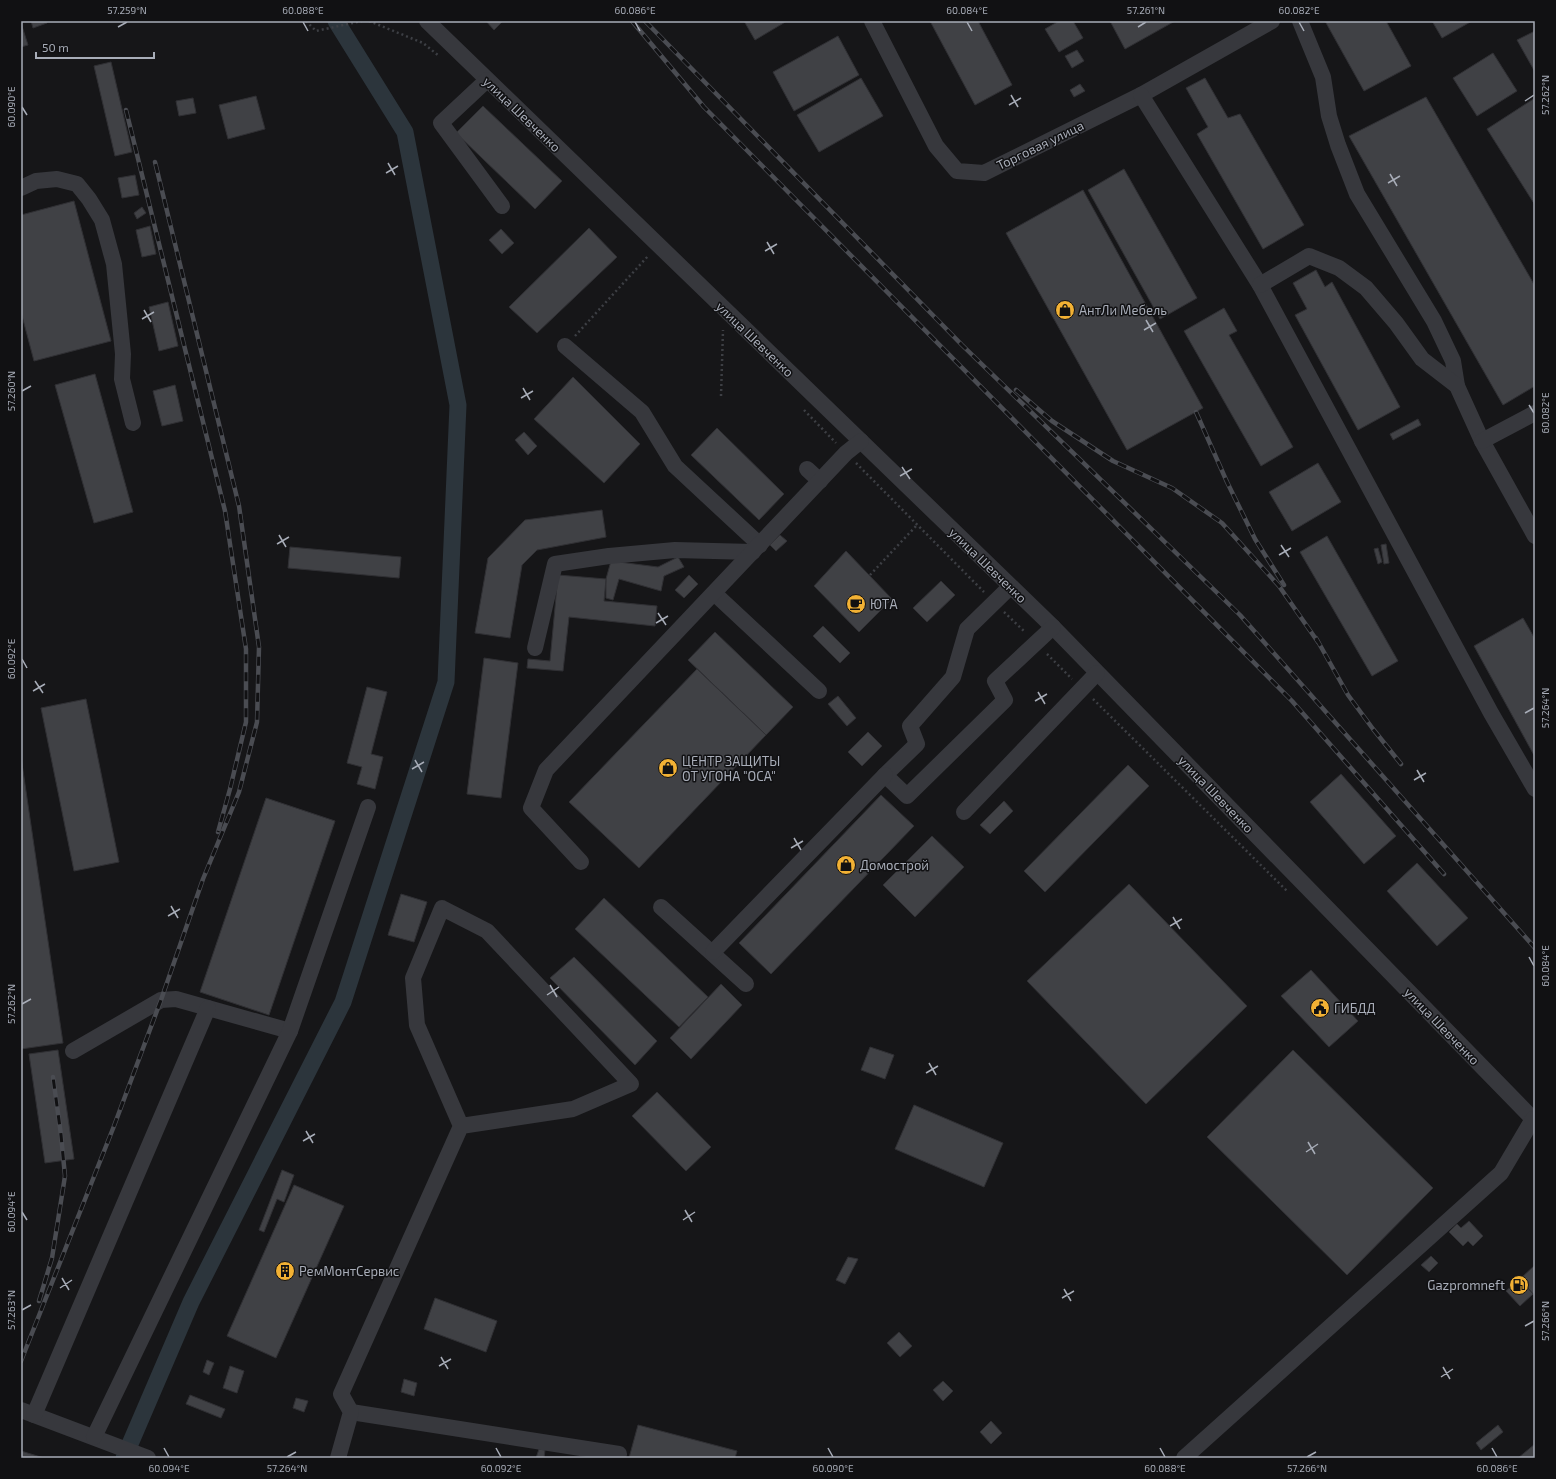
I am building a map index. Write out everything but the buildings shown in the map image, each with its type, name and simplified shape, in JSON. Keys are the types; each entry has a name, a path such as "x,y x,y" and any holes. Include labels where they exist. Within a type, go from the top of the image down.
{"street":[{"name":"улица Шевченко","path":"427,21 1053,627 1534,1120"},
{"name":"Торговая улица","path":"872,21 936,146 957,171 984,173 1141,95 1272,21"},
{"path":"1300,21 1323,77 1329,116 1338,145 1357,194 1434,321 1453,361 1457,386 1482,441 1535,536"},
{"path":"487,80 441,123 502,206"},
{"path":"1141,95 1260,285 1491,713 1535,788"},
{"path":"21,188 36,181 57,179 77,184 89,199 102,220 114,264 123,354 122,379 132,423"},
{"path":"1260,285 1309,256 1339,268 1366,288 1396,323 1422,359 1457,386"},
{"path":"565,346 642,412 675,466 756,548"},
{"path":"1482,441 1535,413"},
{"path":"581,862 531,808 546,770 846,453 861,441"},
{"path":"808,469 820,481"},
{"path":"535,648 555,564 609,556 675,550 756,548"},
{"path":"713,952 917,744 910,726 953,677 967,629 1010,586"},
{"path":"714,593 819,691"},
{"path":"885,775 907,796 1005,700 995,681 1053,627"},
{"path":"964,812 1097,673"},
{"path":"94,1437 290,1031 368,808"},
{"path":"661,907 713,952 746,984"},
{"path":"338,1458 351,1412 341,1394 461,1126 416,1025 413,978 442,908 487,931 631,1084 572,1109 461,1126"},
{"path":"73,1051 161,1000 176,999 290,1031"},
{"path":"148,1458 28,1413 208,1008"},
{"path":"1184,1458 1501,1173 1534,1120"},
{"path":"351,1412 619,1454"}],"path":[{"path":"306,21 316,31 362,21"},
{"path":"368,21 423,43 441,58"},
{"path":"644,250 655,260"},
{"path":"565,346 649,255"},
{"path":"721,396 723,327 728,333"},
{"path":"803,410 994,602 1289,894"},
{"path":"870,575 917,525"}],"waterway":[{"path":"124,1458 191,1302 343,1002 446,682 458,405 405,132 336,21"}],"railway":[{"path":"632,21 704,107 1292,701 1444,874"},
{"path":"645,21 962,345 1240,615 1535,948"},
{"path":"126,110 225,511 246,649 246,722 218,832"},
{"path":"21,1361 114,1126 161,1000 203,879 239,792 257,722 259,647 239,506 155,162"},
{"path":"1016,390 1052,421 1113,461 1172,488 1222,523 1279,586 1318,642"},
{"path":"1196,412 1227,482 1255,539 1284,585"},
{"path":"1316,638 1348,695 1401,764"},
{"path":"39,1301 52,1258 65,1176 53,1077"}],"place":[{"name":"АнтЛи Мебель","path":"1065,310"},
{"name":"ЮТА","path":"856,604"},
{"name":"ЦЕНТР ЗАЩИТЫ ОТ УГОНА \"ОСА\"","path":"668,768"},
{"name":"Домострой","path":"846,865"},
{"name":"ГИБДД","path":"1320,1008"},
{"name":"РемМонтСервис","path":"285,1271"},
{"name":"Gazpromneft","path":"1519,1285"}]}
